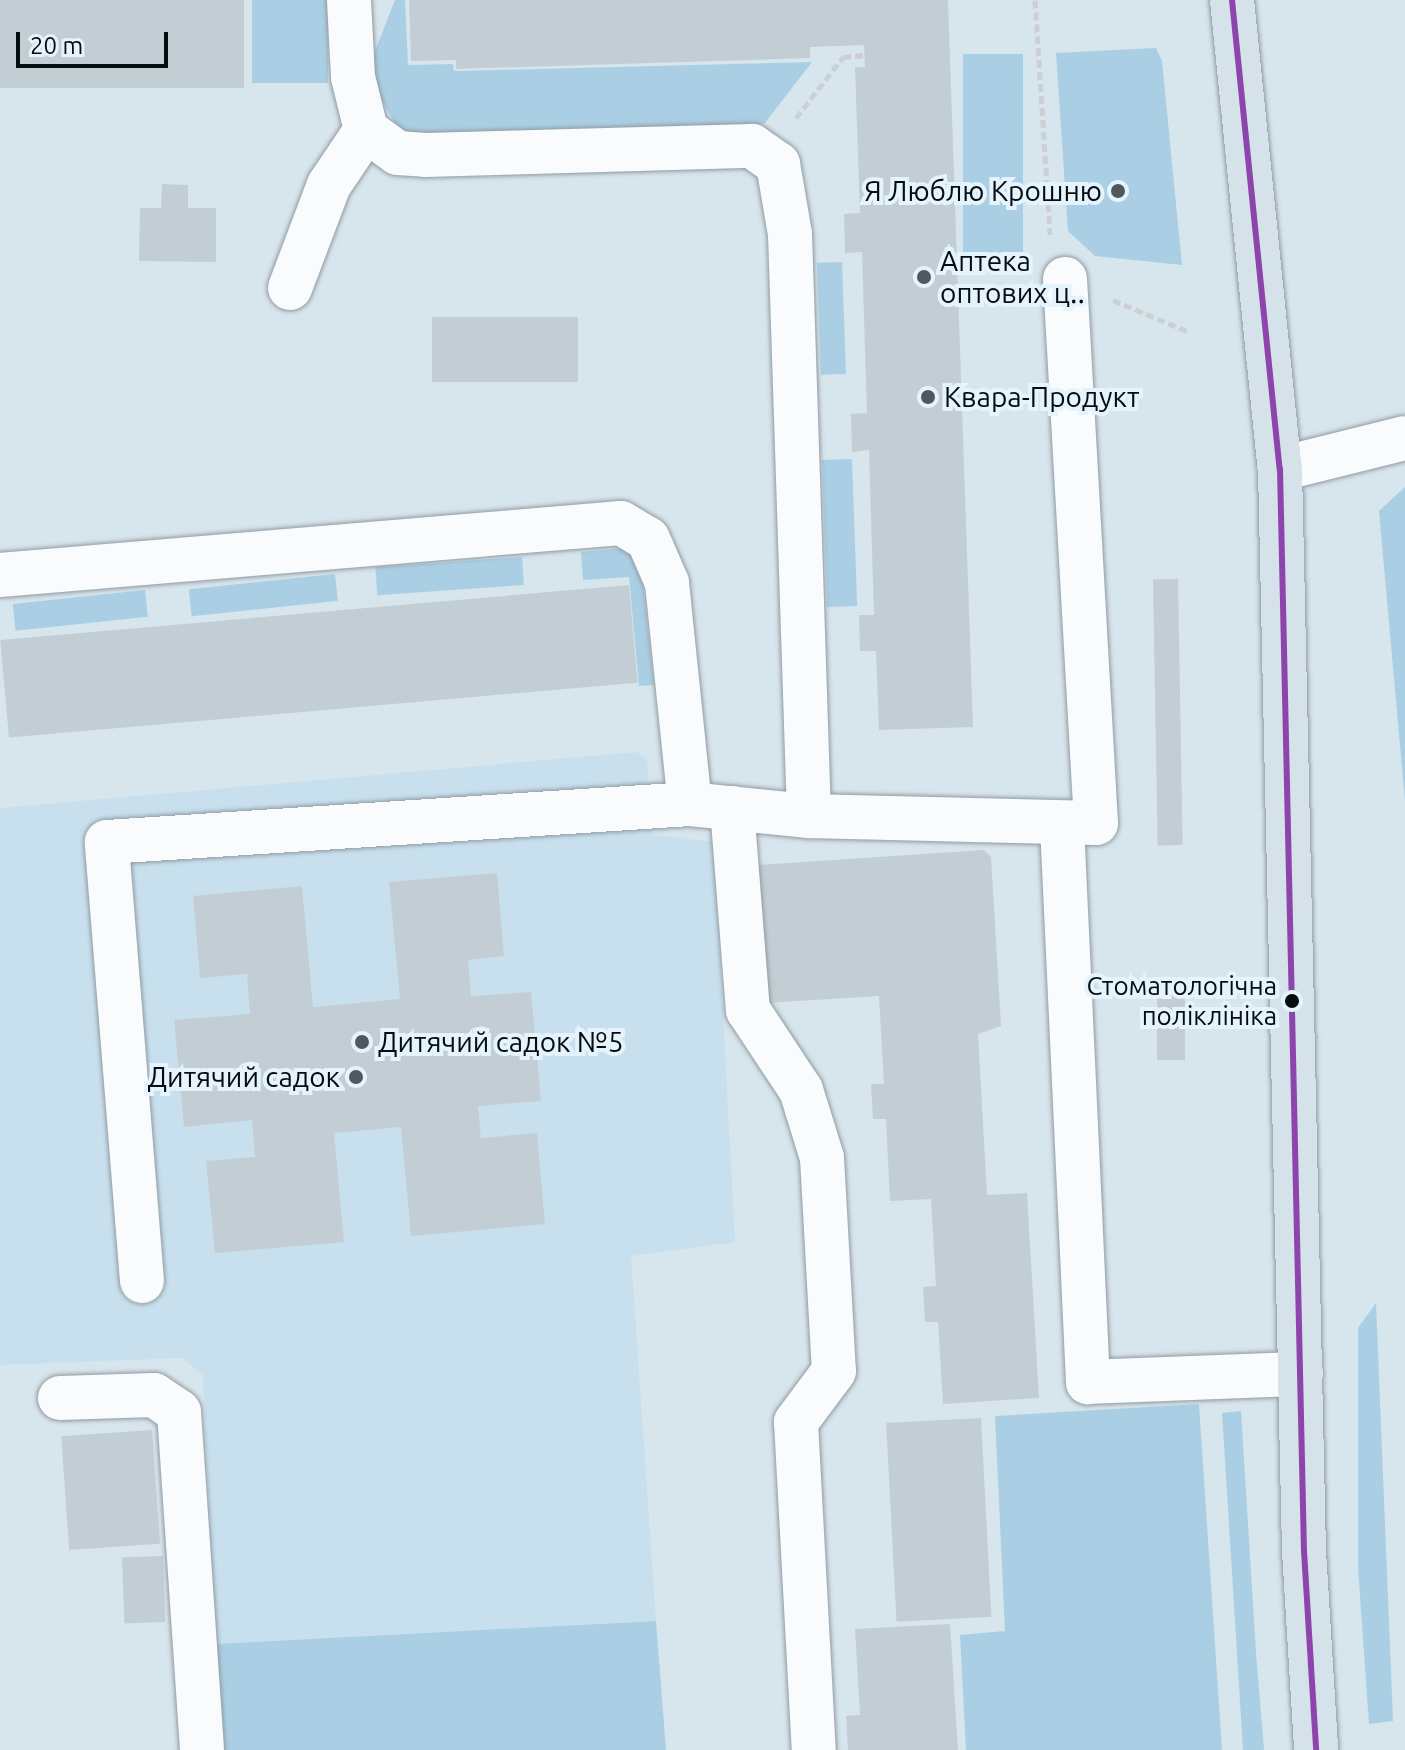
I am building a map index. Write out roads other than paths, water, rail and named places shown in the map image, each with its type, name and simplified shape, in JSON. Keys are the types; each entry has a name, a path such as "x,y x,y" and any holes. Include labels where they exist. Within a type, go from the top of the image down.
{"highway":[{"path":"1232,0 1280,469 1301,1374 1316,1750"}],"lane":[{"path":"349,0 353,77 366,130 398,153 425,155 752,146 769,154 786,179 809,816"},
{"path":"290,288 329,185 366,130"},
{"path":"142,1281 107,842 711,806 809,816 1062,825 1096,823 1065,279"},
{"path":"1280,469 1405,438"},
{"path":"0,575 599,524 636,528 659,557 667,583 711,806 748,1010 801,1090 822,1158 834,1371 796,1422 814,1750"},
{"path":"1062,825 1088,1382 1301,1374"},
{"path":"60,1398 154,1395 179,1412 202,1750"}],"place":[{"name":"Я Люблю Крошню","path":"1118,191"},
{"name":"Аптека оптових ц‥","path":"924,277"},
{"name":"Квара-Продукт","path":"928,397"},
{"name":"Стоматологічна поліклініка","path":"1292,1001"},
{"name":"Дитячий садок №5","path":"362,1042"},
{"name":"Дитячий садок","path":"356,1077"}]}
